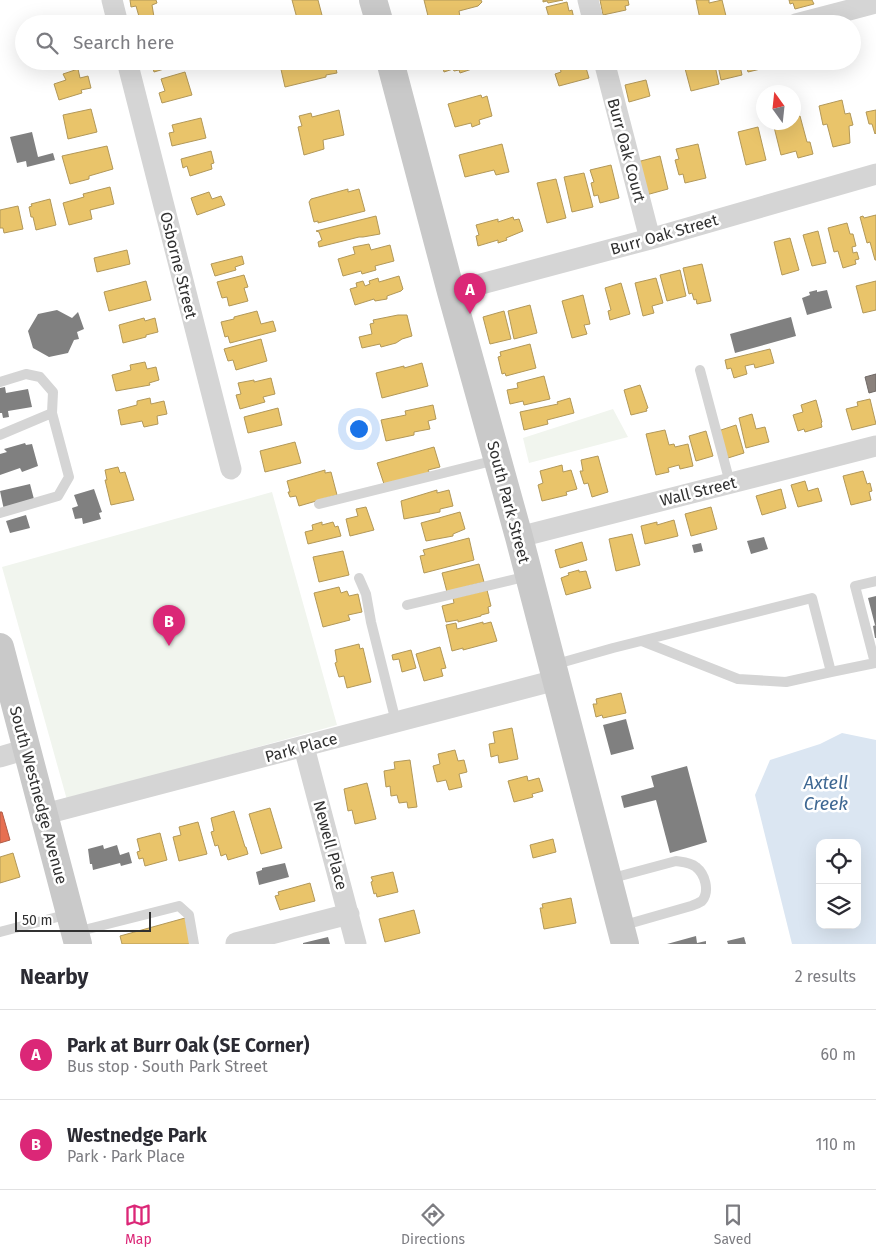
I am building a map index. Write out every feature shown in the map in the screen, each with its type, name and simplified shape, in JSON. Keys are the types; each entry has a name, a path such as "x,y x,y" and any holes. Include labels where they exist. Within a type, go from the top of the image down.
{"main road":[{"path":"374,0 378,15"},
{"name":"South Park Street","path":"392,70 451,292 519,537 623,935"},
{"name":"South Westnedge Avenue","path":"0,646 74,930"}],"street":[{"path":"112,0 116,15"},
{"path":"588,0 592,15"},
{"path":"830,15 876,3"},
{"name":"Osborne Street","path":"129,70 231,470"},
{"name":"Burr Oak Court","path":"606,70 650,238"},
{"name":"Burr Oak Street","path":"451,292 876,174"},
{"name":"Wall Street","path":"519,537 876,446"},
{"name":"Park Place","path":"45,814 396,722 554,673"},
{"name":"Newell Place","path":"304,746 356,944"},
{"path":"0,757 27,748"},
{"path":"236,943 349,914"}],"lane":[{"path":"700,370 730,483"},
{"path":"0,382 26,374 40,377 54,392 52,413 69,477 58,496 0,513"},
{"path":"0,435 52,413"},
{"path":"319,504 497,459"},
{"path":"407,605 529,576"},
{"path":"359,578 366,594 371,622 396,722"},
{"path":"642,641 738,679 786,682 876,663 856,586 876,581"},
{"path":"554,673 642,641 812,598 831,672"},
{"path":"608,879 676,861 687,862 695,866 702,874 706,883 705,895 701,902 623,935"},
{"path":"0,932 74,930 179,906 189,915 194,944"}],"shaded area":[{"path":"613,409 628,437 529,463 523,438"},
{"path":"272,492 337,725 67,800 2,567"}],"water":[{"name":"Axtell Creek","path":"842,733 876,740 876,944 792,944 755,795 770,760 820,744"}],"building: Homes":[{"path":"130,0 156,0 157,3 152,5 154,15 139,15 136,6 131,7"},
{"path":"292,0 318,0 322,15 296,15"},
{"path":"424,0 481,0 482,2 478,6 459,11 460,15 428,15"},
{"path":"543,0 563,0 548,3 547,1 543,2"},
{"path":"600,0 628,0 629,5 625,6 626,10 603,15"},
{"path":"696,0 709,0 709,3 722,0 726,15 699,15"},
{"path":"789,0 812,0 814,4 795,9 793,3 790,4"},
{"path":"567,2 569,11 572,10 573,15 548,15 546,7"},
{"path":"78,70 80,78 88,76 91,88 81,90 82,93 59,100 54,84 66,80 63,74"},
{"path":"281,70 336,70 337,73 326,75 326,77 285,87"},
{"path":"561,70 587,70 589,78 559,86 555,74 561,72"},
{"path":"685,70 716,70 719,84 691,91"},
{"path":"719,70 741,70 742,75 721,80"},
{"path":"185,72 192,95 162,103 159,93 165,91 161,79"},
{"path":"646,80 650,96 629,102 625,85"},
{"path":"481,95 482,98 487,96 492,116 479,120 480,124 472,127 471,123 455,127 448,104"},
{"path":"842,100 845,114 850,113 853,125 849,126 850,143 833,147 827,124 823,125 819,106"},
{"path":"91,109 97,132 68,139 63,115"},
{"path":"339,110 344,135 323,140 324,149 304,155 298,127 302,126 299,116 311,113 312,117"},
{"path":"876,110 875,134 872,124 869,124 866,112"},
{"path":"201,118 206,138 172,146 169,133 174,132 172,125"},
{"path":"801,120 807,142 810,142 813,154 798,158 796,151 781,155 775,130 801,130"},
{"path":"756,128 756,130 759,130 766,160 746,165 738,132"},
{"path":"502,144 509,172 496,175 494,170 465,177 459,155"},
{"path":"698,144 706,178 685,183 683,174 679,175 675,160 679,159 676,149"},
{"path":"107,146 113,169 89,176 89,179 70,184 62,156"},
{"path":"211,151 214,163 211,164 212,169 190,176 187,166 183,168 181,159"},
{"path":"660,156 668,189 646,195 637,162"},
{"path":"611,165 619,198 600,203 598,195 594,196 591,183 594,182 590,170"},
{"path":"584,173 593,207 572,212 564,177"},
{"path":"556,179 566,218 547,223 537,183"},
{"path":"110,187 114,204 90,210 92,219 69,225 63,203 84,197 83,194"},
{"path":"348,189 348,192 359,189 365,211 318,223 318,221 314,222 309,202 311,199"},
{"path":"209,192 212,199 221,196 225,205 197,215 191,198"},
{"path":"50,199 56,225 36,230 29,207 32,206 31,204"},
{"path":"18,206 23,229 4,233 3,228 0,228 0,210"},
{"path":"876,215 875,260 870,242 867,243 860,217"},
{"path":"376,216 380,234 319,247 318,242 322,240 319,232 316,231"},
{"path":"513,217 514,220 519,219 523,231 498,243 498,240 478,246 476,236 479,235 476,225 498,219 498,222"},
{"path":"847,223 850,234 853,234 856,246 852,247 853,253 857,252 859,259 855,260 856,264 843,268 838,251 834,252 828,228"},
{"path":"818,231 826,263 812,266 803,235"},
{"path":"790,238 799,270 782,275 774,242"},
{"path":"369,244 371,250 390,245 394,261 375,266 376,270 362,274 361,271 343,276 338,259 355,254 353,247"},
{"path":"127,250 130,264 97,272 94,258"},
{"path":"242,256 244,264 235,267 236,270 215,276 211,264"},
{"path":"702,264 711,301 697,304 692,293 689,294 683,268"},
{"path":"680,270 686,296 667,301 660,275"},
{"path":"244,275 248,287 244,288 248,301 229,306 227,297 222,298 217,282"},
{"path":"399,276 403,289 401,291 387,296 387,299 375,301 374,299 355,305 350,289 357,287 356,283 363,281 365,286 370,284 369,281 378,278 379,282"},
{"path":"656,278 663,303 652,306 654,313 643,316 635,283"},
{"path":"146,281 151,300 109,311 104,292"},
{"path":"876,281 876,310 863,313 856,286"},
{"path":"621,283 630,314 610,320 608,311 611,310 605,288"},
{"path":"583,295 590,324 584,325 587,334 572,338 562,301"},
{"path":"530,305 537,333 514,339 508,311"},
{"path":"257,311 261,324 273,321 276,331 230,343 228,336 225,337 221,322"},
{"path":"504,311 511,339 490,344 483,317"},
{"path":"407,315 412,336 381,347 380,344 362,348 359,337 372,334 370,324 374,323 373,320"},
{"path":"144,318 145,321 155,318 158,332 123,343 119,325"},
{"path":"261,339 267,361 236,370 233,360 228,361 224,349"},
{"path":"530,344 536,368 506,376 505,373 502,374 498,357 501,356 500,352"},
{"path":"770,349 774,363 755,368 754,364 745,366 747,374 734,378 731,368 727,369 725,360"},
{"path":"145,362 147,369 156,367 159,380 149,383 150,385 116,391 112,375 131,370 130,365"},
{"path":"422,363 428,386 382,398 376,373"},
{"path":"544,376 550,399 524,405 523,401 510,404 507,390 518,388 517,383"},
{"path":"271,378 275,394 263,397 265,402 240,409 236,395 241,394 238,383"},
{"path":"640,385 648,408 646,409 647,411 631,415 624,390"},
{"path":"150,398 151,404 164,401 167,414 157,416 158,424 144,427 142,421 121,425 118,410 137,405 137,401"},
{"path":"570,398 574,413 547,420 548,424 524,430 520,412 558,404 557,402"},
{"path":"870,399 876,424 852,430 846,409 858,406 857,402"},
{"path":"816,400 822,427 805,432 804,429 798,431 793,415 803,412 801,405"},
{"path":"433,405 436,419 428,421 430,429 414,432 414,435 386,441 381,420 406,415 405,411"},
{"path":"278,408 282,425 248,433 244,417"},
{"path":"752,414 756,429 765,427 769,442 746,448 739,418"},
{"path":"736,425 744,453 728,458 718,431"},
{"path":"665,430 669,445 674,444 675,447 688,444 693,466 680,469 679,465 668,468 669,472 656,475 646,434"},
{"path":"706,431 713,456 696,461 689,436"},
{"path":"295,442 301,463 265,472 260,451"},
{"path":"434,447 440,467 428,470 430,474 384,484 377,463"},
{"path":"598,456 608,492 592,497 588,483 584,484 580,471 583,471 581,460"},
{"path":"562,465 563,472 571,470 577,489 566,492 567,495 542,501 538,485 543,483 540,471"},
{"path":"118,467 120,473 125,472 134,500 111,505 105,480 107,480 105,470"},
{"path":"325,470 325,473 331,472 337,495 299,506 296,496 290,497 287,481"},
{"path":"863,471 867,484 870,483 872,491 869,492 871,500 851,505 843,476"},
{"path":"805,481 808,491 818,488 822,501 798,507 791,485"},
{"path":"781,489 786,508 762,515 756,496"},
{"path":"437,490 437,493 449,490 453,506 440,509 440,512 404,519 401,501"},
{"path":"366,507 374,530 350,536 346,519 358,516 356,509"},
{"path":"711,507 717,529 691,536 685,514"},
{"path":"460,512 465,529 453,534 453,536 426,541 421,523"},
{"path":"674,520 678,536 645,544 641,526 657,522 657,525"},
{"path":"322,522 322,525 333,522 335,527 338,526 341,536 308,544 305,532 313,530 312,525"},
{"path":"632,534 640,565 616,571 609,539"},
{"path":"469,538 474,560 424,573 420,556 425,555 423,550"},
{"path":"582,542 587,560 560,568 555,550"},
{"path":"343,551 349,575 319,582 313,557"},
{"path":"479,564 484,582 447,592 442,573"},
{"path":"579,570 579,572 586,571 591,588 566,595 561,578 569,575 568,573"},
{"path":"339,587 341,593 347,591 349,596 358,594 362,612 348,615 350,620 323,627 314,593"},
{"path":"487,590 491,606 488,607 489,613 458,622 458,620 446,622 442,606 454,603 453,598"},
{"path":"483,622 483,624 491,622 497,641 452,651 446,625 456,623 457,629"},
{"path":"359,644 360,649 363,648 371,682 347,688 344,676 339,677 335,663 337,662 335,650"},
{"path":"440,647 446,668 441,669 443,676 424,681 416,654"},
{"path":"411,650 416,668 402,672 399,659 393,660 392,655"},
{"path":"621,693 626,713 603,718 602,715 596,717 593,704 597,704 596,699"},
{"path":"512,728 518,759 499,763 498,755 491,757 489,744 495,743 493,732"},
{"path":"455,750 458,761 464,760 467,772 459,774 462,787 449,790 446,780 437,782 433,766 440,764 438,754"},
{"path":"410,760 417,807 408,808 407,802 399,803 397,795 391,796 390,786 386,787 384,771 395,769 394,762"},
{"path":"527,776 528,781 539,778 543,791 532,794 533,797 514,802 508,781"},
{"path":"367,783 376,819 355,824 352,810 348,811 344,789"},
{"path":"270,808 282,848 261,854 249,814"},
{"path":"234,811 248,854 228,860 226,854 221,856 218,845 215,846 211,832 214,831 211,818"},
{"path":"198,822 207,854 179,861 173,837 181,835 179,827"},
{"path":"160,833 167,860 145,866 143,858 139,859 137,852 140,851 137,839"},
{"path":"553,839 556,852 533,858 530,845"},
{"path":"13,853 20,877 0,883 0,857"},
{"path":"393,872 398,892 377,897 376,893 374,894 371,877"},
{"path":"310,883 315,901 280,910 275,896 279,895 278,892"},
{"path":"571,898 576,923 544,929 540,908 543,908 542,904"},
{"path":"414,910 420,933 385,942 379,919"},
{"path":"185,918 192,944 122,944 120,936"}],"building: Shops":[{"path":"0,812 2,812 10,840 0,843"}],"building: Industry":[{"path":"876,374 876,391 869,393 865,377"}],"building: Other":[{"path":"32,132 38,157 53,153 55,160 27,167 26,161 17,163 10,137"},
{"path":"817,290 817,292 827,290 832,308 807,315 802,298 810,295 809,292"},
{"path":"57,310 72,318 78,312 84,329 77,332 79,339 74,340 68,353 49,357 33,348 28,331 38,314"},
{"path":"791,317 796,336 735,353 730,334"},
{"path":"5,387 6,393 28,389 32,407 8,411 9,417 3,418 2,413 0,413 0,388"},
{"path":"25,443 26,445 32,444 38,466 22,472 20,468 0,475 0,454 7,452 4,449"},
{"path":"30,484 35,503 4,510 0,491"},
{"path":"94,489 102,512 99,513 101,519 83,524 82,518 75,519 72,508 78,506 74,495"},
{"path":"26,515 30,528 10,533 6,521"},
{"path":"764,537 768,549 751,554 747,541"},
{"path":"701,543 703,551 694,553 692,545"},
{"path":"876,596 876,625 875,625 868,598"},
{"path":"876,625 876,638 875,638 873,626"},
{"path":"626,719 634,749 611,755 603,725"},
{"path":"687,766 707,842 670,853 656,800 624,808 621,796 654,787 651,776"},
{"path":"103,845 104,849 117,845 120,855 129,852 132,863 121,866 120,863 93,870 92,864 90,864 88,849"},
{"path":"285,863 289,877 259,885 256,872 262,870 262,868"},
{"path":"696,936 697,943 706,941 706,944 667,944"},
{"path":"328,937 330,944 303,944 303,943"},
{"path":"744,937 746,944 728,944 727,941"}],"place":[{"name":"Park at Burr Oak (SE Corner)","path":"470,314"},
{"name":"Westnedge Park","path":"169,646"}]}
